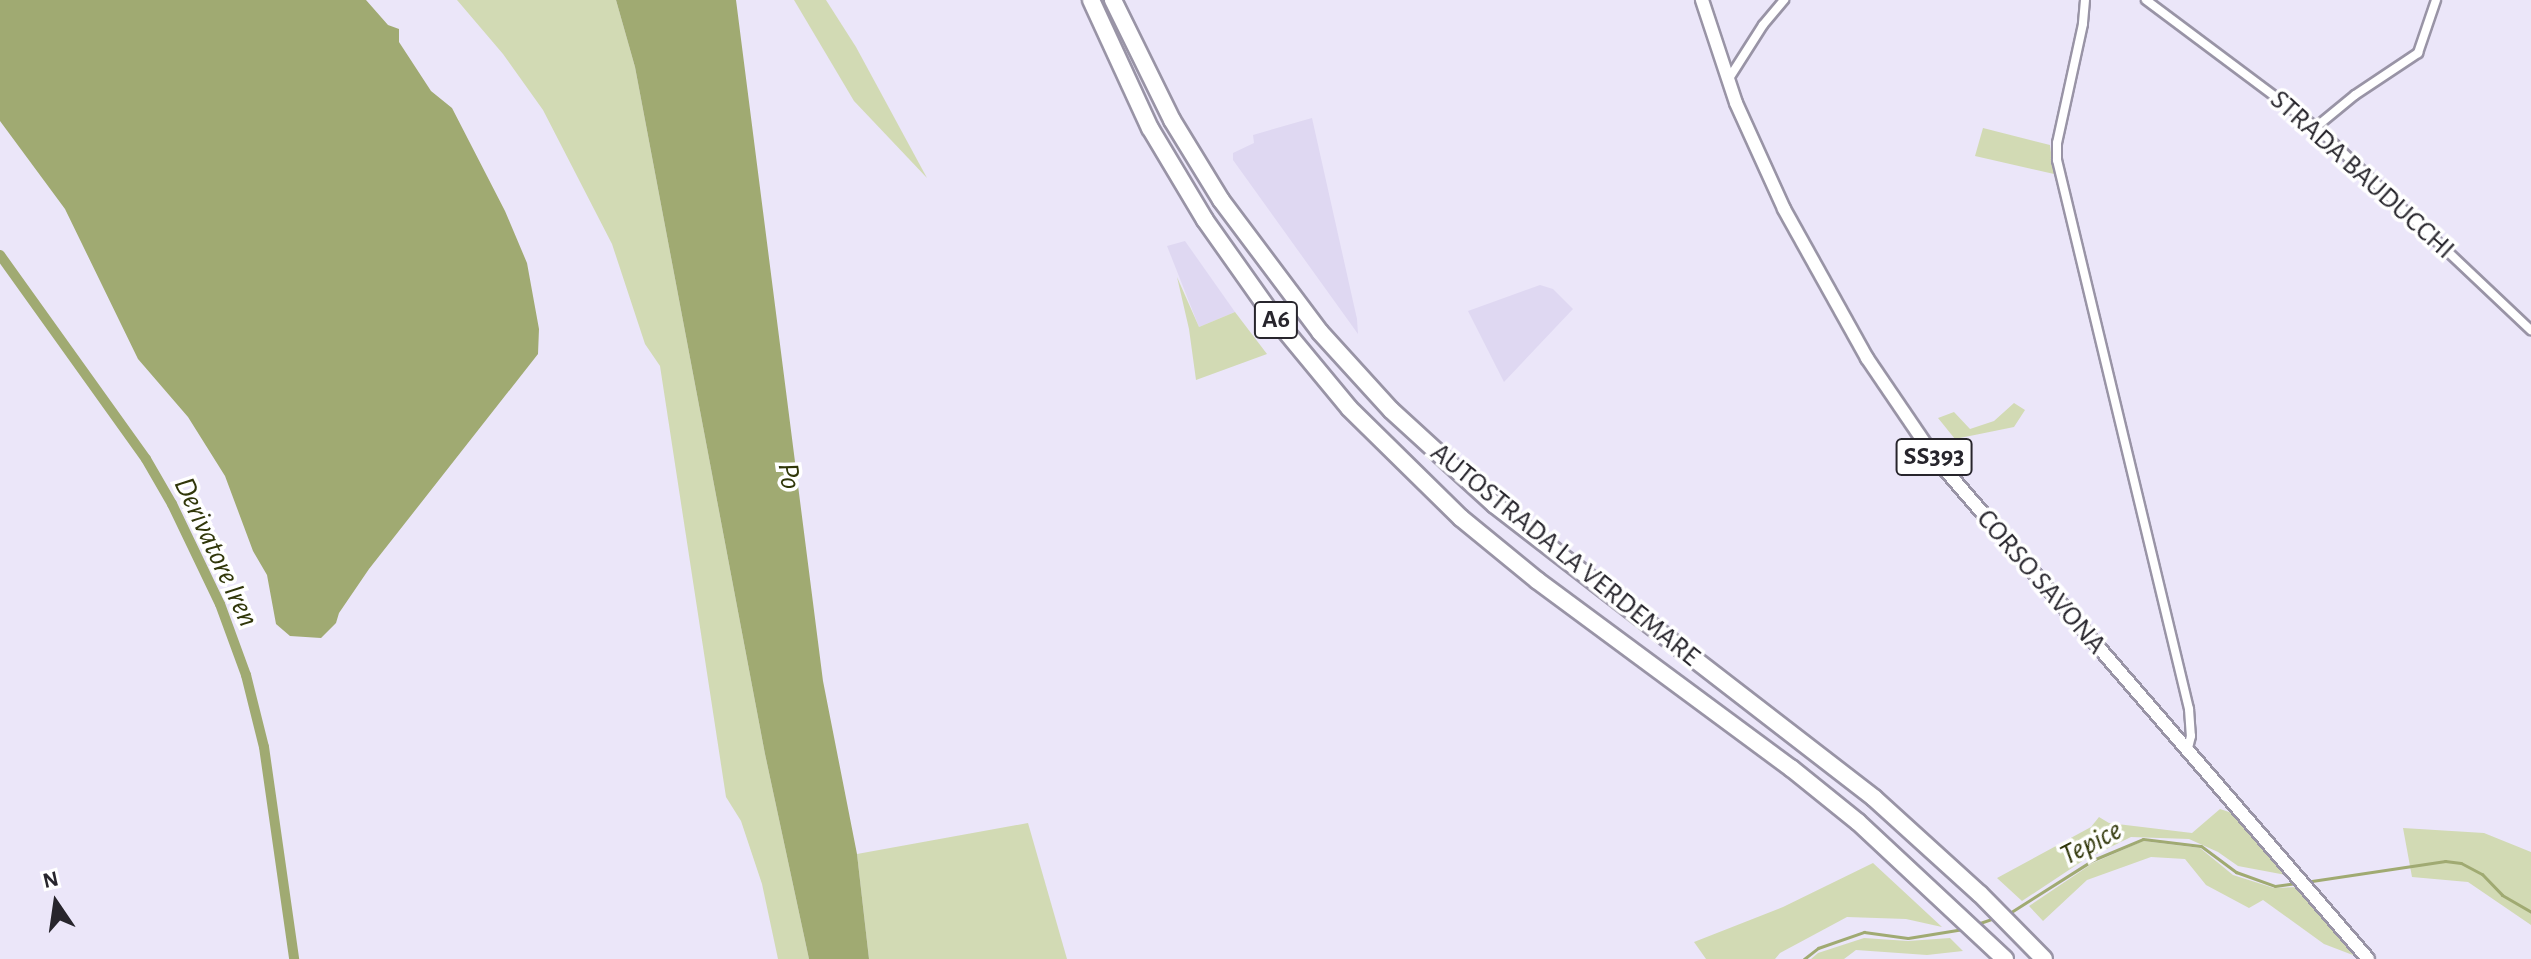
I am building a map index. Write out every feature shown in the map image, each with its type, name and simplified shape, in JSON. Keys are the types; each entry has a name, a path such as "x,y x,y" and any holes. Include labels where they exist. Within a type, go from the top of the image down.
{"highway":[{"name":"AUTOSTRADA LA VERDEMARE","path":"1091,0 1150,128 1205,220 1273,316 1349,408 1461,518 1538,581 1791,768 1858,822 2005,959"},
{"name":"AUTOSTRADA LA VERDEMARE","path":"1113,0 1172,120 1221,200 1312,322 1391,410 1495,505 1810,746 1980,894 2044,959"}],"main road":[{"name":"CORSO SAVONA","path":"1702,0 1728,80 1758,155 1821,281 1935,458 2368,959"}],"street":[{"path":"1728,80 1763,25 1784,0"},
{"path":"2085,0 2083,24 2057,143 2057,160 2189,709 2191,736 2187,752"},
{"name":"STRADA BAUDUCCHI","path":"2146,0 2316,127 2531,330"},
{"path":"2316,127 2355,95 2418,53 2436,0"}],"shaded area":[{"path":"457,0 616,0 635,67 765,754 809,959 778,959 762,884 741,821 726,797 660,366 645,344 612,244 543,110 503,54"},
{"path":"794,0 826,0 856,47 927,178 854,101"},
{"path":"1312,118 1358,334 1233,160 1233,153 1254,143 1253,135"},
{"path":"1983,128 2050,145 2054,174 1975,156"},
{"path":"1185,241 1235,312 1199,327 1167,246"},
{"path":"1177,277 1199,327 1235,312 1267,354 1196,380"},
{"path":"1540,285 1553,289 1573,309 1504,382 1468,311"},
{"path":"2014,403 2025,410 2014,427 1955,439 1938,418 1954,412 1970,429 1994,421"},
{"path":"2220,809 2232,813 2286,875 2238,866 2218,852 2189,839 2131,837 2084,860 2022,901 1997,878 2091,827 2099,817 2109,823 2192,833"},
{"path":"1028,823 1067,959 869,959 857,854"},
{"path":"2403,828 2484,833 2531,852 2531,925 2468,882 2412,877"},
{"path":"2143,841 2200,848 2233,875 2274,888 2297,887 2358,957 2324,944 2263,900 2249,908 2206,885 2185,859 2151,857 2087,880 2043,921 2029,906 2093,863"},
{"path":"1873,863 1942,927 1906,919 1847,917 1780,953 1775,959 1706,959 1694,942 1783,907"},
{"path":"1864,938 1908,941 1950,938 1963,951 1927,955 1856,950 1844,959 1811,959 1818,953"}],"water":[{"path":"0,0 366,0 388,25 399,29 399,42 431,91 452,108 505,211 527,263 539,329 538,354 369,569 339,613 336,623 321,638 290,636 276,624 267,575 253,551 225,476 188,417 138,359 65,209 0,121"},
{"name":"Po","path":"616,0 736,0 823,681 857,854 869,959 809,959 765,754 635,67"}],"waterway":[{"name":"Derivatore Iren","path":"0,255 146,459 172,504 220,604 246,675 264,747 294,959"},
{"name":"Tepice","path":"2008,914 2093,860 2143,839 2201,846 2236,872 2275,886 2297,883"},
{"name":"Tepice","path":"2305,882 2445,861 2461,863 2482,874 2502,895 2531,912"},
{"name":"Tepice","path":"1977,924 1997,917"},
{"name":"Tepice","path":"1804,959 1818,948 1864,932 1908,938 1963,929"}]}
